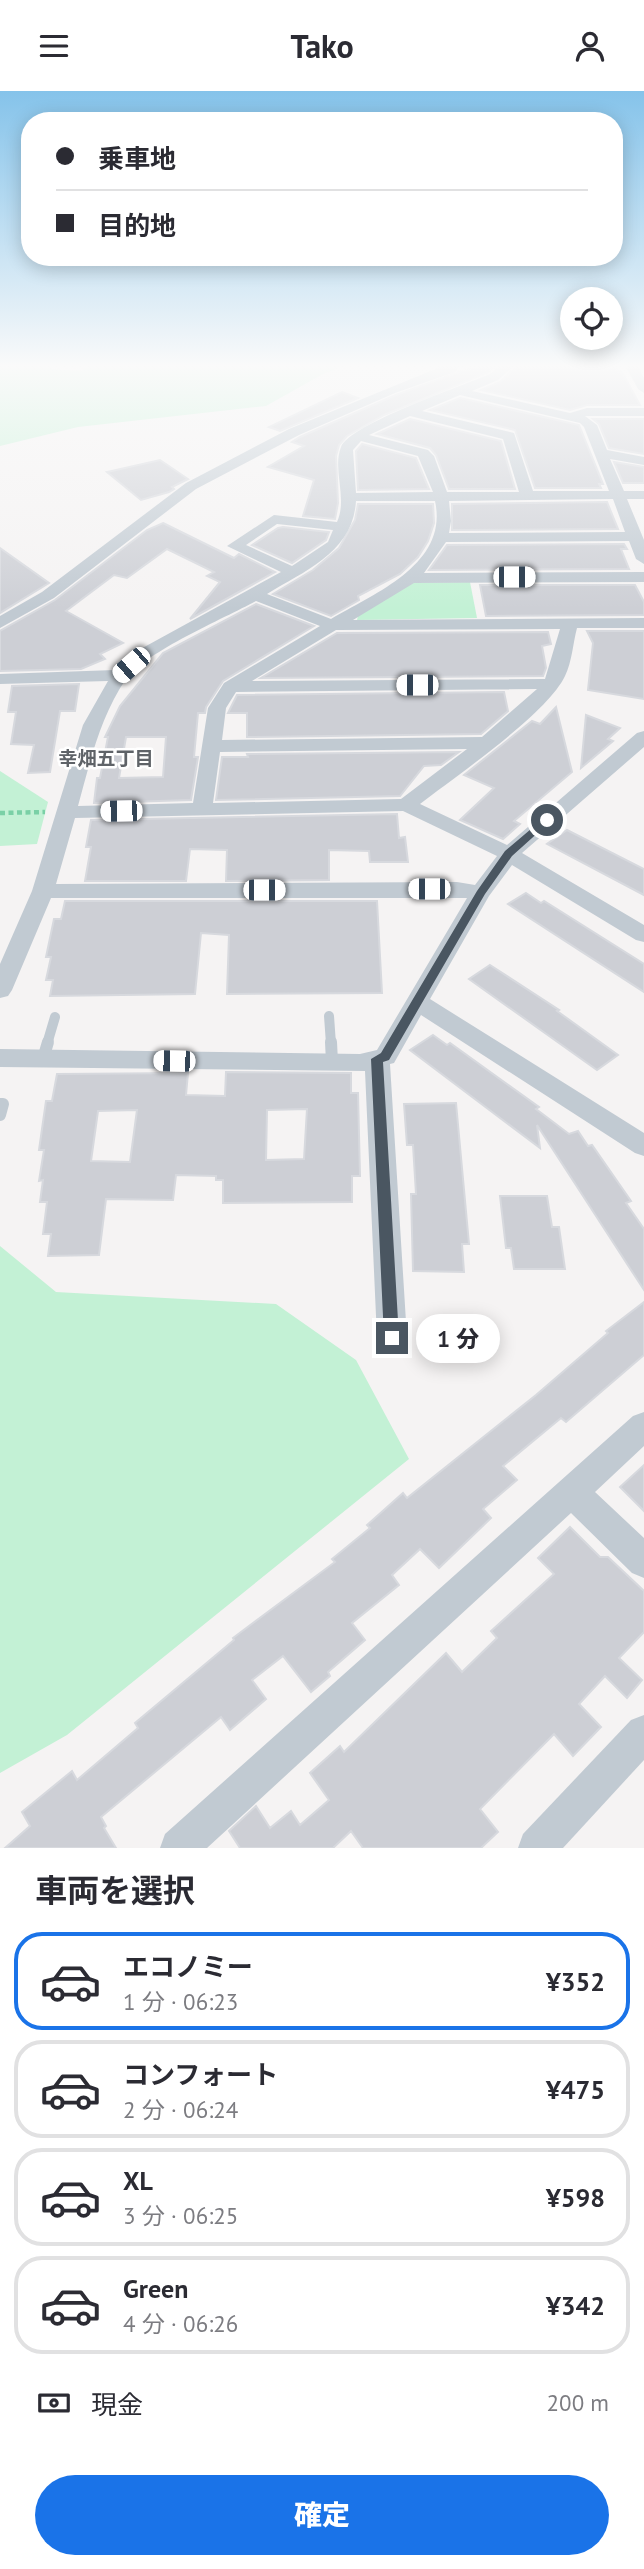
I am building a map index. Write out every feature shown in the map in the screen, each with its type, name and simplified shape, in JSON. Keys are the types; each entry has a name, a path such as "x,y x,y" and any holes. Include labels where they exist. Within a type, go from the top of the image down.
{"street":[{"path":"0,624 47,595 191,486 269,445"},
{"path":"0,990 13,950 43,891 92,725 120,675 143,655 255,595 334,544 343,527 349,497 346,450 349,445"},
{"path":"202,809 217,708 230,687 411,578 431,558 442,538 442,496 428,456 392,445"},
{"path":"512,445 527,496"},
{"path":"598,445 644,558"},
{"path":"601,453 644,461"},
{"path":"349,497 644,495"},
{"path":"293,572 235,546 274,519 343,527"},
{"path":"442,538 635,536"},
{"path":"411,578 644,577"},
{"path":"255,595 332,625 644,623"},
{"path":"405,805 487,743 542,695 558,675 570,623"},
{"path":"0,679 120,675"},
{"path":"230,687 550,684"},
{"path":"0,1058 360,1063 385,1057 481,893 509,854 642,741"},
{"path":"212,746 487,743"},
{"path":"67,812 405,805 509,854 644,935"},
{"path":"43,891 457,889 481,893"},
{"path":"419,1003 644,1146"},
{"path":"377,1059 392,1338"},
{"path":"179,1848 644,1426"},
{"path":"571,1491 644,1561"},
{"path":"537,1848 644,1733"}],"lane":[{"path":"329,1016 332,1062"},
{"path":"43,1059 55,1017"},
{"path":"0,1104 3,1104 0,1115"}],"path":[{"path":"0,813 67,812"}],"green space":[{"path":"470,582 477,618 357,620 358,616 410,583"},
{"path":"0,771 48,802 37,844 0,846"},
{"path":"0,1246 56,1292 276,1304 356,1360 409,1459 67,1735 0,1773"}],"building":[{"path":"301,445 339,445 336,456 338,503 335,519 303,516 314,480 268,467 304,446"},
{"path":"361,445 366,445 416,458 429,489 358,490 356,451"},
{"path":"419,445 502,445 515,489 449,489 436,455 430,448"},
{"path":"520,445 587,445 603,484 599,484 601,488 535,488"},
{"path":"608,445 644,445 644,454 609,448"},
{"path":"160,460 188,479 172,487 174,489 169,492 141,500 107,472"},
{"path":"614,462 644,467 644,483 623,483"},
{"path":"607,502 618,529 452,530 452,504"},
{"path":"358,504 433,504 434,523 428,541 418,557 400,574 358,596 359,600 331,616 273,594 313,570 339,548 355,520"},
{"path":"163,523 234,558 239,554 275,572 190,619 220,582 207,576 214,572 167,549 127,578 114,575 66,611 123,643 100,654 105,659 81,669 0,671 0,631 55,600 147,530"},
{"path":"278,528 329,532 326,540 292,563 252,545"},
{"path":"624,544 627,549 621,549 629,569 429,570 447,545"},
{"path":"0,548 49,583 0,613"},
{"path":"480,585 635,585 644,602 644,615 486,616"},
{"path":"256,604 314,626 223,681 205,713 198,713 194,757 198,757 191,800 94,803 97,778 100,778 108,737 105,737 120,706 163,653","holes":["126,737 166,737 163,777 119,778"]},
{"path":"587,631 644,631 644,699 588,690 593,643"},
{"path":"548,632 551,644 542,646 546,668 543,676 261,678 337,633"},
{"path":"79,684 75,711 60,711 50,772 28,773 34,745 11,744 16,712 8,712 12,686"},
{"path":"504,692 508,711 481,734 247,737 247,713 228,713 237,695"},
{"path":"556,707 572,772 514,821 520,824 503,839 460,820 494,788 464,775 532,721 540,724"},
{"path":"586,715 620,728 608,739 613,741 581,768"},
{"path":"459,752 441,765 424,766 400,796 216,800 222,757 248,757 247,754"},
{"path":"397,814 399,838 405,837 408,862 370,862 369,851 329,850 329,880 226,881 227,850 190,849 186,881 85,881 91,847 86,847 91,820"},
{"path":"567,830 644,869 644,895 547,844"},
{"path":"526,893 541,903 544,901 644,964 644,992 508,904"},
{"path":"65,901 377,901 382,993 227,994 229,935 201,933 195,994 50,996 53,980 46,980 51,957 46,957 54,919 61,919"},
{"path":"490,965 559,1010 557,1011 618,1055 597,1070 469,979"},
{"path":"433,1035 447,1045 450,1043 539,1107 536,1109 569,1134 578,1131 588,1146 592,1145 631,1201 626,1203 644,1229 644,1290 537,1125 540,1148 410,1050"},
{"path":"226,1072 351,1073 351,1093 358,1093 360,1176 352,1176 352,1202 223,1203 223,1180 216,1180 216,1176 176,1175 173,1200 106,1199 99,1255 48,1256 51,1234 43,1234 47,1202 40,1202 43,1180 39,1181 44,1150 39,1150 46,1101 52,1101 57,1074 188,1073 186,1095 225,1096","holes":["307,1109 304,1159 266,1160 267,1110","137,1110 130,1162 91,1161 98,1111"]},
{"path":"456,1103 469,1244 462,1244 464,1272 413,1271 411,1194 416,1194 413,1145 407,1145 404,1104"},
{"path":"500,1196 547,1196 552,1227 559,1227 565,1269 514,1269 511,1248 506,1248"},
{"path":"644,1302 644,1355 566,1422 561,1418 503,1466 517,1480 483,1509 491,1518 439,1568 420,1549 392,1575 399,1585 352,1623 365,1640 328,1672 330,1676 311,1692 283,1656 252,1680 266,1699 230,1730 221,1717 101,1817 116,1848 5,1848 30,1826 22,1812 72,1771 77,1780 138,1728 135,1723 234,1640 233,1638 335,1562 332,1559 370,1528 367,1525 403,1493 407,1498 536,1395 608,1333 606,1331"},
{"path":"644,1465 644,1511 620,1487"},
{"path":"570,1527 600,1557 608,1557 644,1591 644,1632 619,1658 642,1680 627,1698 605,1676 579,1704 601,1727 573,1756 554,1734 480,1809 498,1832 481,1848 363,1848 351,1831 333,1848 240,1848 229,1831 256,1806 270,1828 291,1811 300,1825 329,1800 310,1773 340,1746 344,1752 446,1653 462,1672 497,1638 491,1631 554,1574 538,1558"}],"district":[{"name":"幸畑五丁目","path":"106,758"}],"route":[{"path":"392,1338 377,1059 385,1057 481,893 509,854 547,820"}]}
